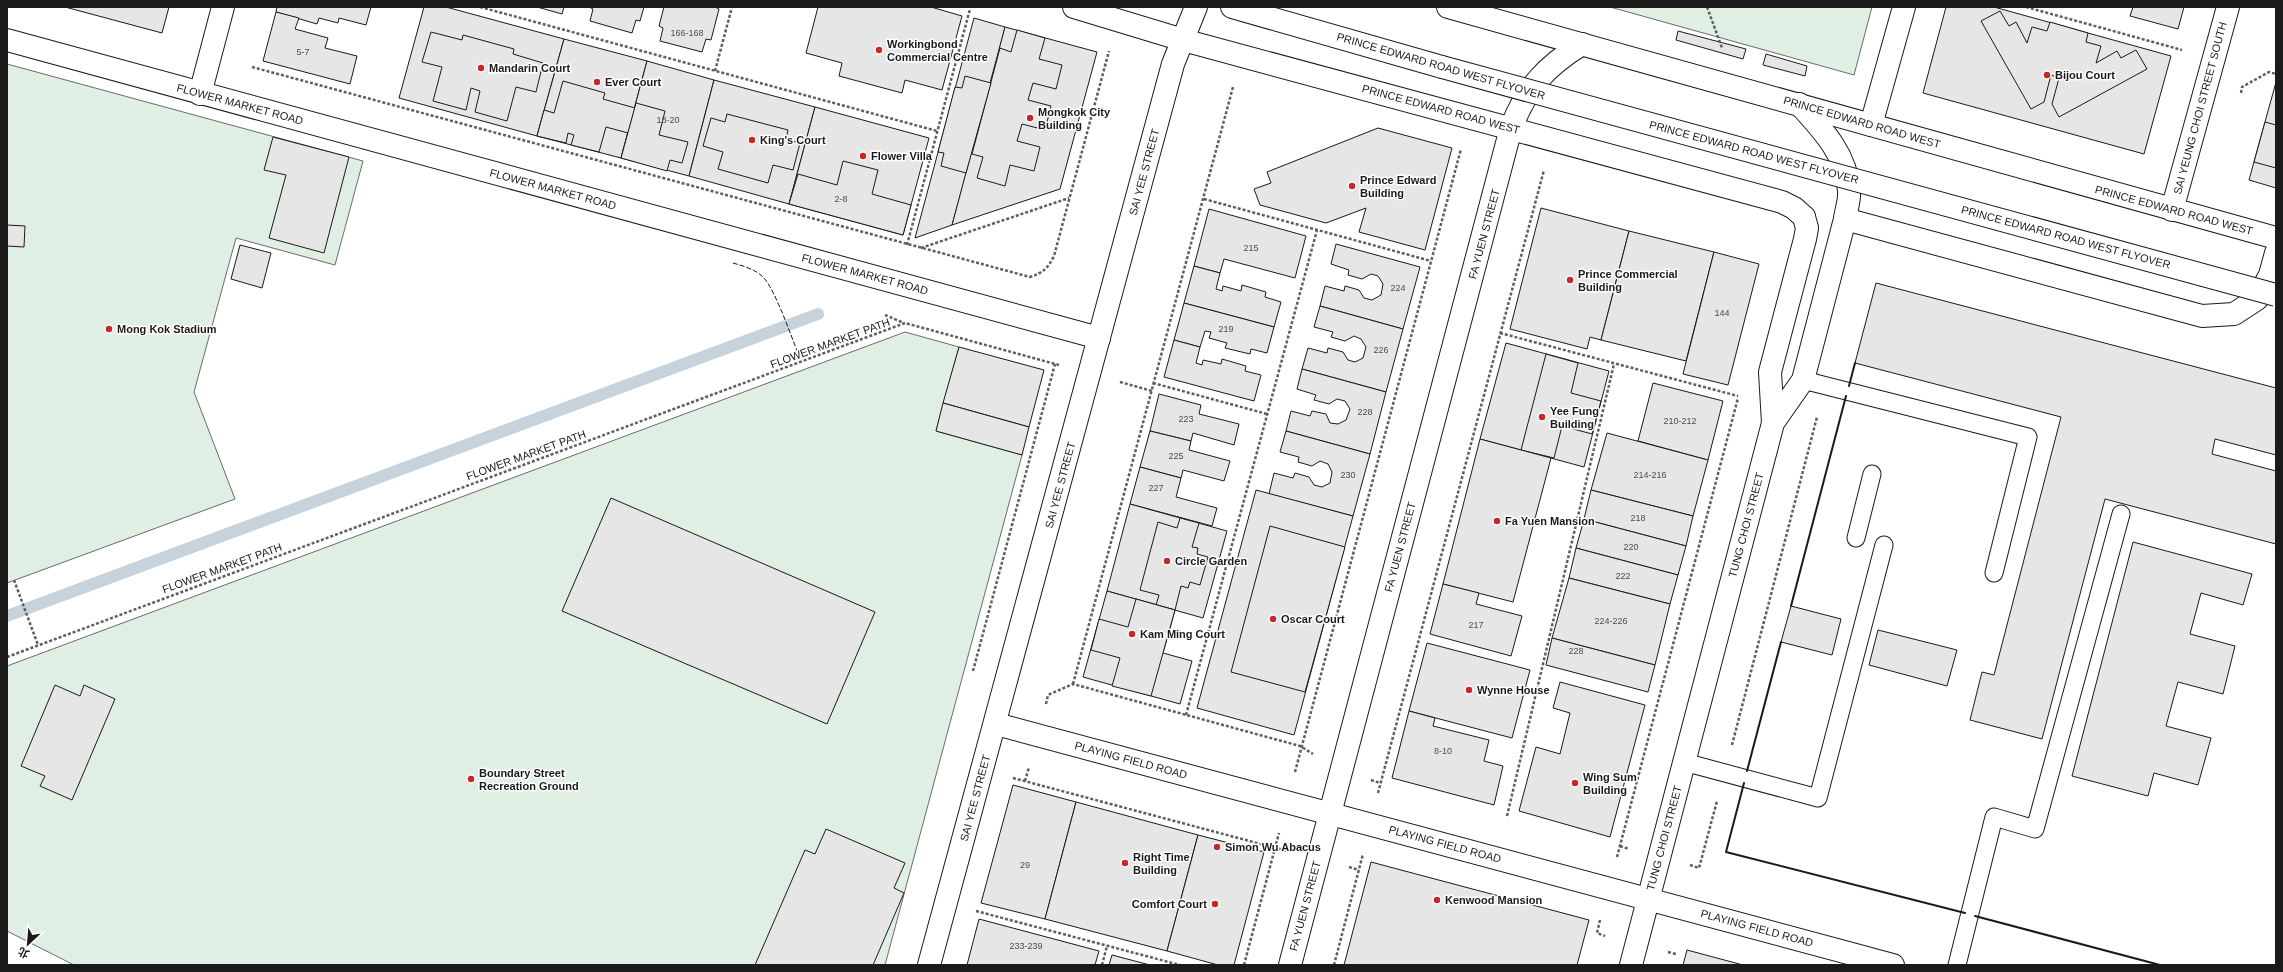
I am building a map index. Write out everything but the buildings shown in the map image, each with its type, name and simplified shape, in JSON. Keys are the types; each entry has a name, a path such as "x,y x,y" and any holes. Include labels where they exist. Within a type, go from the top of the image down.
{"street":[{"path":"200,94 223,7"},
{"name":"PRINCE EDWARD ROAD WEST","path":"1074,7 1183,40 1782,202 1794,208 1804,217 1807,228 1770,372 1773,423"},
{"name":"SAI YEE STREET","path":"929,965 996,724 1173,64 1196,7"},
{"name":"PRINCE EDWARD ROAD WEST FLYOVER","path":"1232,7 1442,67 2276,295"},
{"name":"PRINCE EDWARD ROAD WEST","path":"1448,7 2276,238"},
{"path":"1871,124 1904,7"},
{"name":"SAI YEUNG CHOI STREET SOUTH","path":"2172,210 2228,7"},
{"name":"FLOWER MARKET ROAD","path":"7,40 200,94 1099,338"},
{"name":"FA YUEN STREET","path":"1290,965 1511,128 1520,106 1535,81 1557,60 1582,44"},
{"name":"TUNG CHOI STREET","path":"1631,965 1773,423 1803,380 1845,219 1850,192 1842,159 1824,130 1799,104"},
{"path":"1845,219 2202,316 2234,314 2257,299 2270,275 2276,253"},
{"name":"PLAYING FIELD ROAD","path":"996,724 1893,965"}],"lane":[{"path":"1803,380 2028,437 1994,573"},
{"path":"1856,538 1872,474"},
{"path":"1957,965 1994,817 2035,829 2121,514"},
{"path":"1684,762 1818,798 1884,545"}],"path":[{"path":"480,7 937,131"},
{"path":"715,71 732,7"},
{"path":"1707,7 1722,48"},
{"path":"2026,7 2182,50"},
{"path":"906,245 970,9"},
{"path":"252,67 906,245 1030,277 1041,274 1049,267 1054,256 1110,47"},
{"path":"2241,93 2242,87 2269,72 2276,74"},
{"path":"1235,80 1073,684 1300,746 1340,773 1380,783"},
{"path":"1300,746 1462,143"},
{"path":"1334,965 1371,824 1380,783 1545,164"},
{"path":"920,248 1070,198"},
{"path":"1203,199 1431,261"},
{"path":"1186,715 1317,230"},
{"name":"FLOWER MARKET PATH","path":"7,656 905,323 1055,364 973,672"},
{"path":"1500,333 1738,396"},
{"path":"1507,816 1614,364"},
{"path":"1153,383 1267,414"},
{"path":"1699,868 1826,386"},
{"path":"1620,846 1740,389"},
{"path":"14,580 38,645"},
{"path":"1012,777 1359,870"},
{"path":"1244,965 1275,848"},
{"path":"970,909 1180,965"},
{"path":"1102,965 1107,946"}],"green space":[{"path":"1610,7 1872,7 1854,75"},
{"name":"Mong Kok Stadium","path":"7,64 363,161 335,265 236,238 194,392 235,499 7,583"},
{"name":"Boundary Street Recreation Ground","path":"905,332 959,347 936,431 1022,455 885,965 74,965 7,931 7,666"}],"waterway":[{"path":"7,616 818,314"}],"fence":[{"path":"733,263 749,268 763,277 768,283 778,302 798,353"}],"wall":[{"path":"1849,386 1855,363"},
{"path":"1791,606 1846,396"},
{"path":"1747,771 1781,642"},
{"path":"1744,783 1726,852 1965,913"},
{"path":"1975,916 2160,965"}],"place":[{"name":"Workingbond Commercial Centre","path":"879,50"},
{"name":"Mandarin Court","path":"481,68"},
{"name":"Bijou Court","path":"2047,75"},
{"name":"Ever Court","path":"597,82"},
{"name":"Mongkok City Building","path":"1030,118"},
{"name":"King's Court","path":"752,140"},
{"name":"Flower Villa","path":"863,156"},
{"name":"Prince Edward Building","path":"1352,186"},
{"name":"Prince Commercial Building","path":"1570,280"},
{"name":"Mong Kok Stadium","path":"109,329"},
{"name":"Yee Fung Building","path":"1542,417"},
{"name":"Fa Yuen Mansion","path":"1497,521"},
{"name":"Circle Garden","path":"1167,561"},
{"name":"Oscar Court","path":"1273,619"},
{"name":"Kam Ming Court","path":"1132,634"},
{"name":"Wynne House","path":"1469,690"},
{"name":"Boundary Street Recreation Ground","path":"471,779"},
{"name":"Wing Sum Building","path":"1575,783"},
{"name":"Simon Wu Abacus","path":"1217,847"},
{"name":"Right Time Building","path":"1125,863"},
{"name":"Kenwood Mansion","path":"1437,900"},
{"name":"Comfort Court","path":"1215,904"}]}
